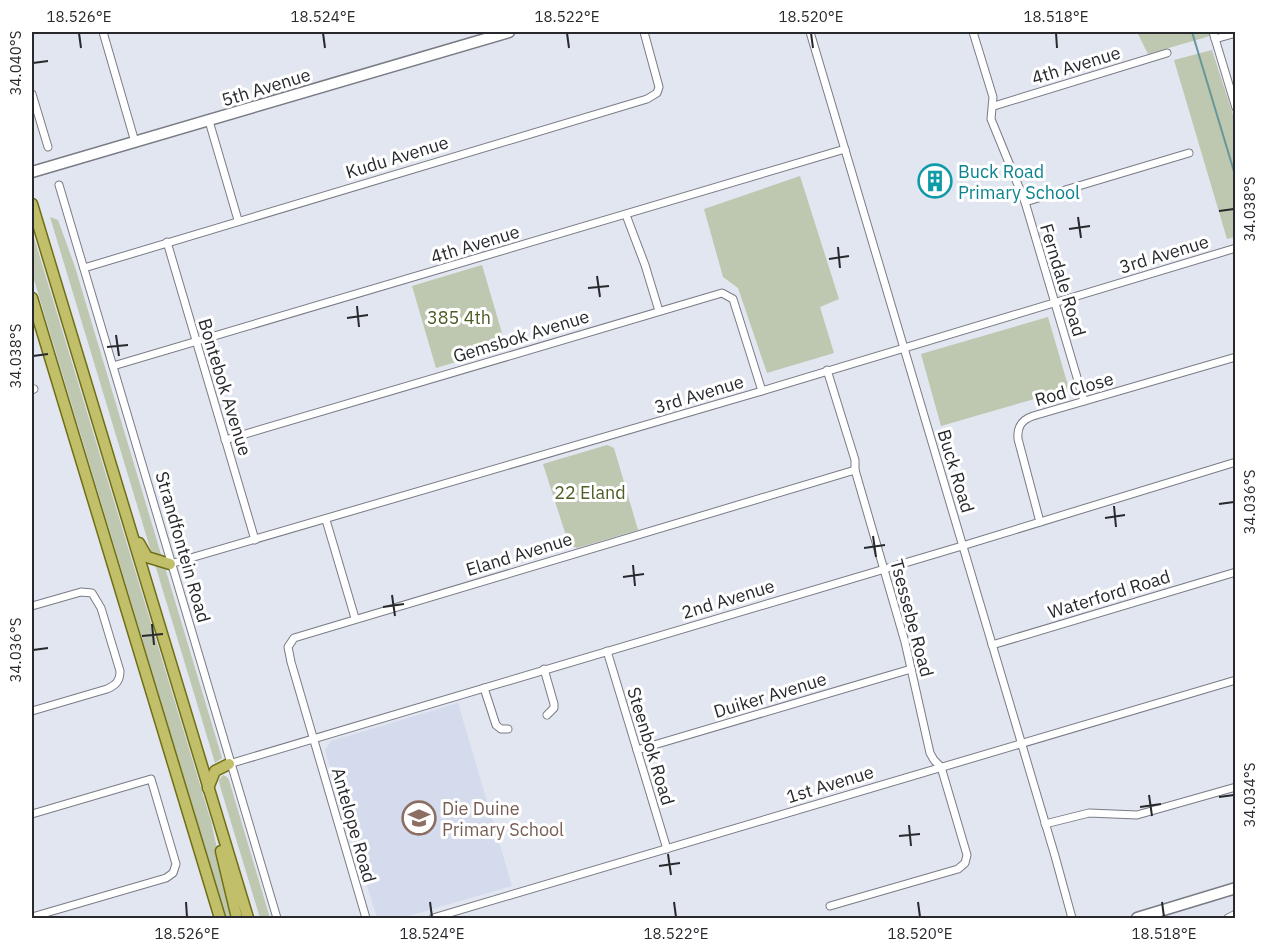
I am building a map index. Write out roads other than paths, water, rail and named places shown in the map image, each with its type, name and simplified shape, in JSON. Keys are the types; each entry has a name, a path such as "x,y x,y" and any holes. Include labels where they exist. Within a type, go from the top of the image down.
{"main road":[{"name":"5th Avenue","path":"32,172 509,32"},
{"path":"32,204 248,918"},
{"path":"32,298 220,918"},
{"path":"129,527 147,557 170,564"},
{"path":"208,788 215,771 229,764"},
{"path":"213,803 223,860 237,918"},
{"path":"1137,918 1236,888"}],"street":[{"path":"103,32 135,142"},
{"name":"Kudu Avenue","path":"84,268 647,99 657,93 659,87 644,32"},
{"name":"Buck Road","path":"810,32 1072,918"},
{"name":"Ferndale Road","path":"973,32 994,106 991,119 1024,202 1084,401"},
{"path":"1236,33 1214,35 1236,108"},
{"name":"4th Avenue","path":"994,106 1167,53"},
{"path":"32,94 48,147"},
{"path":"209,121 238,220"},
{"name":"4th Avenue","path":"113,366 845,149"},
{"path":"1024,202 1189,153"},
{"name":"Strandfontein Road","path":"58,185 229,764 277,918"},
{"path":"626,215 659,311"},
{"name":"Bontebok Avenue","path":"167,242 255,540"},
{"name":"3rd Avenue","path":"170,564 762,391 1236,248"},
{"name":"Gemsbok Avenue","path":"225,440 722,293 729,295 734,303 762,391"},
{"name":"Rod Close","path":"1040,522 1020,450 1018,428 1027,418 1236,357"},
{"name":"Tsessebe Road","path":"827,370 855,460 855,470 911,669 930,753 941,767 967,851 967,859 962,866 954,870 830,906"},
{"name":"2nd Avenue","path":"229,764 1236,462"},
{"name":"Eland Avenue","path":"313,739 288,647 299,635 855,470"},
{"path":"326,520 355,618"},
{"name":"Waterford Road","path":"992,645 1236,572"},
{"path":"32,606 81,592 92,593 101,608 120,671 117,683 107,689 32,711"},
{"name":"Steenbok Road","path":"607,651 667,849"},
{"path":"544,669 554,704 554,708 547,715"},
{"name":"Duiker Avenue","path":"637,750 911,669"},
{"name":"1st Avenue","path":"433,918 1236,680"},
{"path":"484,688 496,725 501,729 508,729"},
{"name":"Antelope Road","path":"313,739 366,918"},
{"path":"32,814 151,779 175,859 175,869 170,876 32,917"},
{"path":"1046,824 1089,813 1137,815 1236,787"}],"waterway":[{"path":"1192,32 1236,178"}],"place":[{"name":"Buck Road Primary School","path":"935,181"},
{"name":"Die Duine Primary School","path":"419,818"}],"park label":[{"name":"385 4th","path":"459,317"},
{"name":"22 Eland","path":"590,492"}]}
